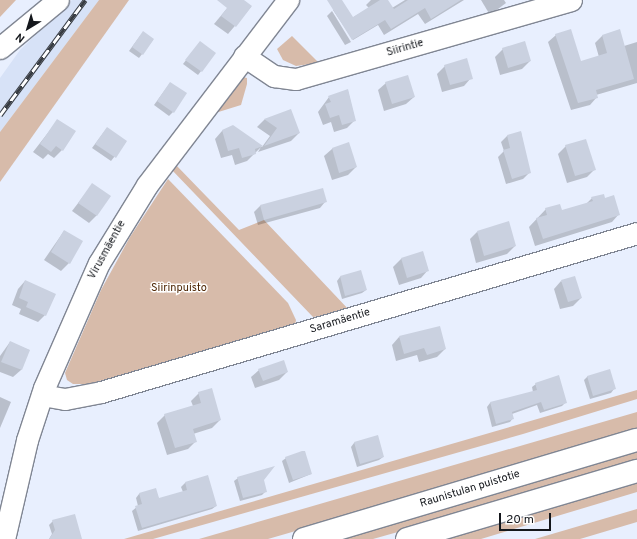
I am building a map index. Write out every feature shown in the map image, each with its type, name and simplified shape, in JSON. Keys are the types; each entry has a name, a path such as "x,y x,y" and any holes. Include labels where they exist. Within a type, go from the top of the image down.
{"main road":[{"name":"Raunistulan puistotie","path":"304,539 637,440"},
{"path":"407,539 637,471"}],"street":[{"path":"0,48 58,0"},
{"name":"Virusmäentie","path":"4,539 25,446 42,395 82,298 119,228 147,185 288,0"},
{"name":"Siirintie","path":"244,56 274,76 296,79 571,0"},
{"name":"Saramäentie","path":"42,395 65,399 101,392 637,232"}],"shaded area":[{"path":"72,0 99,0 0,132 0,78 20,50"}],"green space":[{"path":"0,0 16,0 0,17"},
{"path":"99,0 129,0 0,182 0,132"},
{"path":"292,36 318,63 296,66 283,60 277,49"},
{"path":"243,77 247,78 247,84 241,105 212,114 235,81"},
{"path":"175,164 239,230 264,220 350,311 313,317 171,169"},
{"name":"Siirinpuisto","path":"168,179 288,303 296,320 295,325 89,384 73,384 67,380 65,373 101,290 130,237"},
{"path":"637,390 637,399 523,434 153,539 124,539"},
{"path":"637,412 637,432 268,539 199,539"},
{"path":"637,452 637,460 412,528 373,539 340,539"},
{"path":"637,482 637,492 481,539 441,539"},
{"path":"637,509 637,522 580,539 535,539"}],"building":[{"path":"217,0 244,0 252,6 236,27 221,16 227,8"},
{"path":"327,0 342,0 353,17 380,0 388,0 394,9 408,0 461,0 431,19 425,8 391,29 385,20 352,40"},
{"path":"571,29 581,61 607,53 602,35 620,29 634,79 596,90 598,98 578,103 555,34"},
{"path":"143,31 154,39 143,55 132,47"},
{"path":"200,41 216,53 202,72 185,60"},
{"path":"525,41 531,61 508,68 502,48"},
{"path":"467,58 473,79 450,85 444,65"},
{"path":"408,75 415,97 392,104 385,82"},
{"path":"170,82 187,93 174,113 157,101"},
{"path":"348,89 356,121 342,125 339,115 330,118 325,104 331,102 328,96"},
{"path":"291,109 300,133 264,146 277,128 264,119"},
{"path":"57,119 76,131 63,151 56,146 51,152 40,144"},
{"path":"233,125 263,146 255,149 256,154 242,158 239,148 228,151 222,130"},
{"path":"107,127 127,141 116,158 95,144"},
{"path":"521,131 531,173 512,179 503,150 510,148 507,135"},
{"path":"586,139 596,170 575,176 565,145"},
{"path":"349,142 357,167 339,173 332,148"},
{"path":"92,183 111,196 97,216 78,203"},
{"path":"323,188 327,202 264,220 260,205"},
{"path":"604,194 605,198 614,195 620,215 543,239 536,218 547,215 545,208 560,204 562,210 593,201 591,197"},
{"path":"509,221 516,246 484,256 477,231"},
{"path":"64,230 83,241 70,264 51,252"},
{"path":"423,251 429,271 407,278 401,258"},
{"path":"361,270 367,290 345,296 340,276"},
{"path":"575,276 582,298 568,302 561,280"},
{"path":"25,280 56,294 46,316 26,307 28,302 19,298"},
{"path":"440,326 446,349 427,355 424,348 404,354 399,336"},
{"path":"10,341 30,350 22,370 1,362"},
{"path":"284,360 288,372 263,381 258,369"},
{"path":"610,369 616,389 593,396 587,376"},
{"path":"559,375 567,403 544,410 541,402 512,412 514,419 496,424 490,402 537,390 535,383"},
{"path":"212,388 221,420 193,429 197,442 175,448 164,414 201,403 198,392"},
{"path":"378,435 384,457 360,464 354,442"},
{"path":"305,451 312,474 293,480 285,457"},
{"path":"275,466 264,480 267,492 243,498 237,477"},
{"path":"208,475 217,506 142,528 135,506 142,504 139,493 156,488 159,498 187,490 185,482"},
{"path":"75,514 82,539 49,539 55,530 52,520"}],"railway":[{"path":"0,115 85,0"}]}
